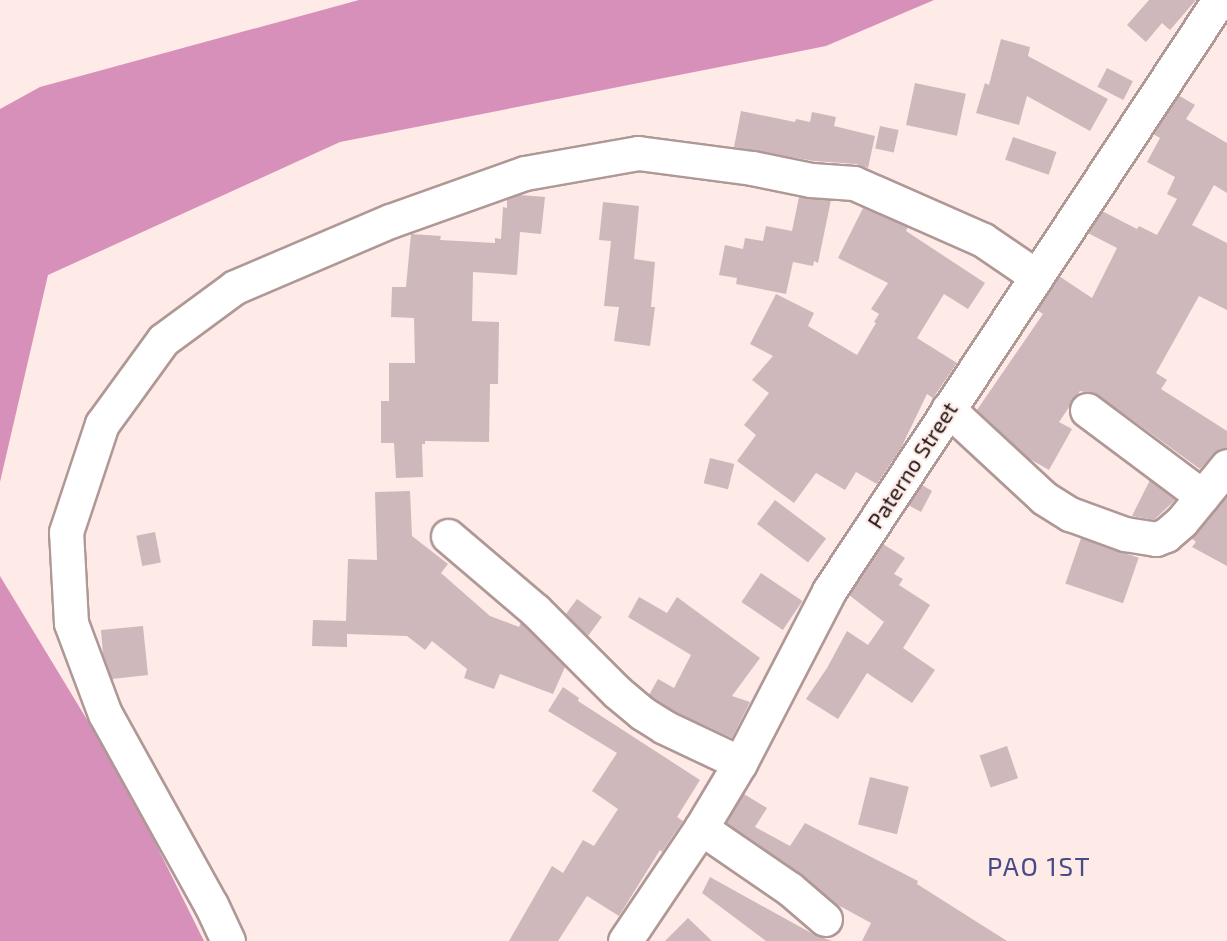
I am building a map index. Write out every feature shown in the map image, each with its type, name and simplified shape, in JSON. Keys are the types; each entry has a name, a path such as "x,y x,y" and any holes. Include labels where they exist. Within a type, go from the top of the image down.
{"street":[{"name":"Paterno Street","path":"625,941 701,828 740,763 829,591 1219,0"},
{"path":"228,941 212,905 105,714 71,623 66,532 102,424 163,340 235,287 390,221 525,173 638,153 752,168 811,180 854,183 983,240 1036,276"},
{"path":"948,409 1044,498 1070,514 1125,534 1156,538 1167,535 1227,466"},
{"path":"1087,410 1202,496"},
{"path":"448,536 535,610 617,692 642,713 664,727 740,763"},
{"path":"701,828 790,889 825,919"}],"shaded area":[{"path":"359,0 934,0 826,46 340,142 48,275 0,482 0,109 40,87"},
{"path":"0,576 126,784 204,941 0,941"}],"building":[{"path":"1149,0 1196,0 1170,30 1162,23 1146,42 1127,25"},
{"path":"1001,39 1030,47 1028,56 1108,99 1090,131 1027,96 1019,125 976,113 985,83 989,85"},
{"path":"1107,68 1133,81 1123,100 1097,87"},
{"path":"915,83 966,94 957,136 906,125"},
{"path":"1178,95 1195,105 1186,119 1227,143 1227,193 1214,185 1192,225 1227,243 1227,310 1199,296 1156,373 1167,380 1161,389 1227,431 1227,448 1213,454 1200,469 1098,395 1080,391 1059,422 1072,429 1049,470 1028,458 977,410 1043,314 1037,310 1059,276 1092,298 1117,248 1088,233 1102,211 1137,229 1139,226 1157,235 1177,199 1167,194 1175,177 1147,162 1160,138 1153,134"},
{"path":"741,111 795,122 796,119 810,122 812,112 836,117 834,126 875,136 868,168 856,164 814,161 734,147"},
{"path":"880,126 899,130 894,152 875,148"},
{"path":"1013,137 1056,152 1049,175 1005,160"},
{"path":"520,195 545,197 541,234 520,232 517,275 473,272 472,321 499,322 498,384 490,384 489,442 425,441 425,444 422,444 423,477 396,478 394,443 381,443 381,401 389,401 389,363 415,363 414,318 391,317 392,287 406,287 411,234 441,236 440,240 495,243 495,238 501,239 503,207 507,208 507,199"},
{"path":"799,197 831,200 818,263 814,261 813,266 793,262 786,294 736,284 737,278 719,275 725,245 743,249 745,238 763,241 766,226 792,231"},
{"path":"603,202 639,206 634,259 655,262 651,307 655,307 650,346 614,341 619,307 604,306 611,241 599,240"},
{"path":"863,208 908,227 906,231 985,283 968,309 944,294 917,338 957,363 933,398 927,394 901,448 877,484 856,472 845,490 816,473 794,503 737,461 756,435 744,425 769,393 752,380 773,356 750,344 776,294 814,313 808,326 857,355 879,314 871,309 888,283 838,258"},
{"path":"710,458 734,464 728,489 704,483"},
{"path":"1150,480 1175,500 1154,520 1132,516"},
{"path":"922,485 932,491 921,512 908,505"},
{"path":"410,491 412,536 448,564 441,573 490,616 519,627 521,622 565,667 553,694 500,674 494,689 464,678 467,669 432,641 425,650 407,636 347,634 347,647 312,646 313,620 346,621 348,559 377,560 375,492"},
{"path":"1227,496 1227,566 1192,547 1196,542 1191,538"},
{"path":"775,500 826,539 808,562 757,524"},
{"path":"155,532 161,562 142,566 136,536"},
{"path":"1081,538 1139,558 1123,603 1065,583"},
{"path":"883,544 905,558 894,574 903,579 899,585 930,605 903,648 935,670 912,703 867,673 838,719 806,699 827,668 847,631 868,645 884,622 849,595"},
{"path":"761,573 802,601 783,630 741,602"},
{"path":"639,597 667,613 677,597 760,658 732,696 750,702 732,738 673,711 649,695 658,679 674,688 691,655 628,617"},
{"path":"577,599 602,617 588,636 566,614"},
{"path":"143,626 148,675 112,679 103,654 101,630"},
{"path":"563,687 579,698 578,701 700,780 677,817 683,821 662,852 660,850 619,916 587,896 558,941 509,941 552,866 563,873 583,840 594,846 618,809 592,791 617,753 548,711"},
{"path":"1007,746 1018,778 991,788 980,755"},
{"path":"870,777 909,787 897,834 858,825"},
{"path":"744,794 767,808 755,827 790,846 805,823 918,881 917,884 1007,941 862,941 871,923 836,904 801,874 726,823"},
{"path":"710,877 813,934 832,941 766,941 702,893"},
{"path":"688,918 712,941 665,941"}],"district":[{"name":"PAO 1ST","path":"1039,866"}]}
